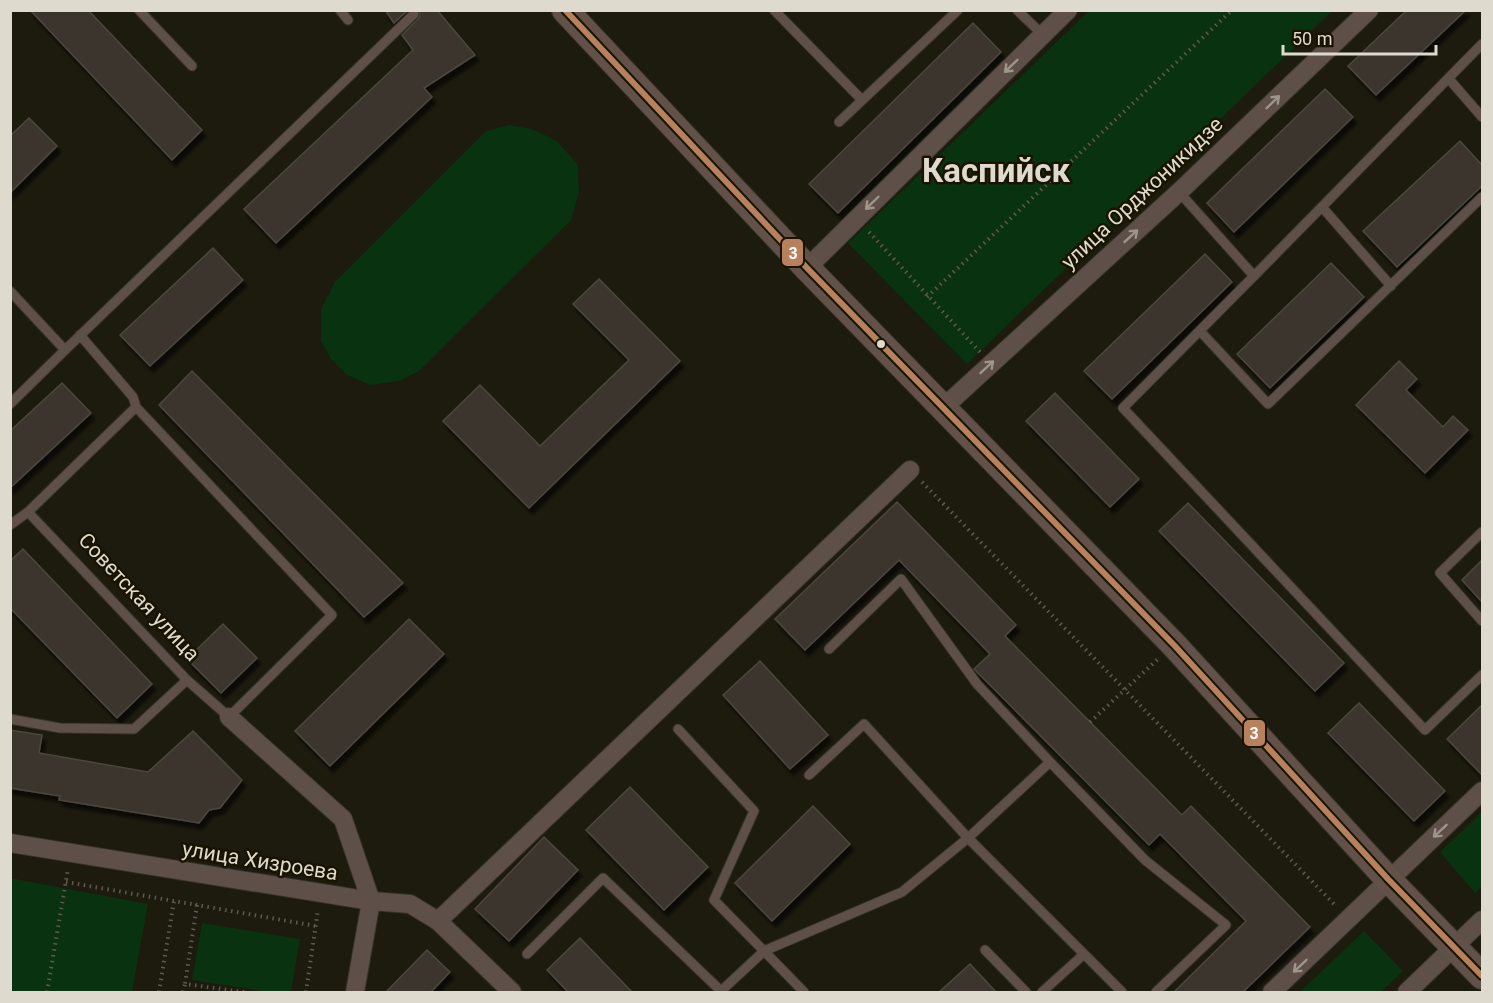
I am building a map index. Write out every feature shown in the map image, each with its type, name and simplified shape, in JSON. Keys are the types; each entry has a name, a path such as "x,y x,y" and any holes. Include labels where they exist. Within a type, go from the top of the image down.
{"street":[{"path":"565,10 807,268 1174,645 1388,879 1482,976"},
{"path":"807,268 1068,10"},
{"name":"улица Орджоникидзе","path":"944,407 1179,192 1369,10"},
{"path":"438,921 910,470"},
{"path":"229,717 343,819 371,901 355,993"},
{"path":"1272,993 1482,790"},
{"name":"улица Хизроева","path":"10,843 321,894 410,904 438,921 512,993"},
{"path":"1407,993 1482,920"}],"lane":[{"path":"139,10 192,66"},
{"path":"340,10 348,20"},
{"path":"774,10 862,100"},
{"path":"838,122 958,10"},
{"path":"1017,10 1043,35"},
{"path":"10,405 414,14"},
{"path":"1482,44 1123,408 1425,730 1482,675"},
{"path":"1449,79 1482,117"},
{"path":"1179,192 1254,276"},
{"path":"1200,332 1268,404 1482,197"},
{"path":"1322,207 1390,286"},
{"path":"10,291 66,350"},
{"path":"81,335 133,397 136,407 332,615 229,717 187,681"},
{"path":"10,525 28,512 136,407"},
{"name":"Советская улица","path":"10,719 60,728 134,729 187,681 28,512"},
{"path":"1482,532 1440,573 1482,621"},
{"path":"829,649 901,579 977,684 1050,762 1145,860 1226,926 1156,993"},
{"path":"809,775 864,724 968,838 1122,993"},
{"path":"678,729 754,811 714,900 804,993"},
{"path":"527,954 603,878 720,992 764,951 902,892 968,838 1050,762"},
{"path":"986,950 1026,993"},
{"path":"1042,993 1083,955"}],"path":[{"path":"927,297 1232,10"},
{"path":"856,218 927,297 991,363"},
{"path":"910,470 1349,920"},
{"path":"1090,722 1174,645"},
{"path":"47,993 70,853"},
{"path":"66,882 316,926"},
{"path":"306,993 321,894"},
{"path":"159,993 174,901"},
{"path":"183,993 197,905"},
{"path":"185,984 244,993"}],"green space":[{"path":"1089,11 1332,11 967,364 848,243"},
{"path":"509,125 532,129 557,141 578,165 579,192 571,220 419,371 399,381 370,385 347,375 331,359 321,341 321,309 335,282 486,131"},
{"path":"1482,812 1482,886 1475,893 1440,852"},
{"path":"10,878 148,904 132,992 11,992"},
{"path":"202,923 300,939 291,992 269,992 192,980"},
{"path":"1364,931 1403,971 1381,992 1300,992"}],"building":[{"path":"30,10 88,10 202,130 172,160"},
{"path":"385,10 408,10 394,23"},
{"path":"420,10 437,10 475,55 424,88 432,97 276,243 244,209 413,50 402,35 419,18"},
{"path":"1407,10 1466,10 1376,95 1348,66"},
{"path":"973,23 1001,52 838,213 809,184"},
{"path":"1325,89 1353,117 1234,232 1207,203"},
{"path":"29,118 57,146 10,193 10,136"},
{"path":"1460,141 1482,165 1482,186 1397,267 1363,231"},
{"path":"213,248 243,280 150,366 120,335"},
{"path":"1205,254 1232,282 1112,399 1084,371"},
{"path":"1331,263 1364,297 1270,388 1237,354"},
{"path":"599,279 680,361 529,508 443,421 480,385 540,446 629,360 573,304"},
{"path":"1399,361 1417,379 1406,390 1443,427 1453,416 1468,430 1425,473 1356,405"},
{"path":"192,371 403,583 364,617 159,405"},
{"path":"62,383 91,413 10,488 10,431"},
{"path":"1055,393 1139,479 1110,507 1026,421"},
{"path":"897,502 1016,625 1005,636 1182,815 1191,806 1310,927 1242,993 1173,993 1246,921 1160,834 1149,845 974,669 990,654 899,560 805,650 775,619"},
{"path":"1188,503 1344,663 1315,691 1159,531"},
{"path":"23,549 152,684 117,718 10,608 10,561"},
{"path":"1482,560 1482,602 1462,580"},
{"path":"409,619 444,654 330,766 295,731"},
{"path":"223,624 257,658 221,693 187,659"},
{"path":"760,661 828,735 790,769 723,695"},
{"path":"1359,703 1445,791 1414,821 1328,733"},
{"path":"1482,705 1482,775 1447,739"},
{"path":"10,730 42,735 39,753 148,772 193,731 242,780 220,808 209,810 199,823 59,800 60,796 10,788"},
{"path":"630,787 708,867 664,910 586,830"},
{"path":"813,806 850,844 772,921 735,883"},
{"path":"544,837 578,870 509,941 475,909"},
{"path":"580,938 633,993 569,993 547,970"},
{"path":"427,950 450,972 430,993 385,993"},
{"path":"970,964 997,993 938,993"}],"transit line":[{"name":"3","path":"565,10 807,268 1174,645 1388,879 1482,976"}],"district":[{"name":"Каспийск","path":"996,170"}]}
